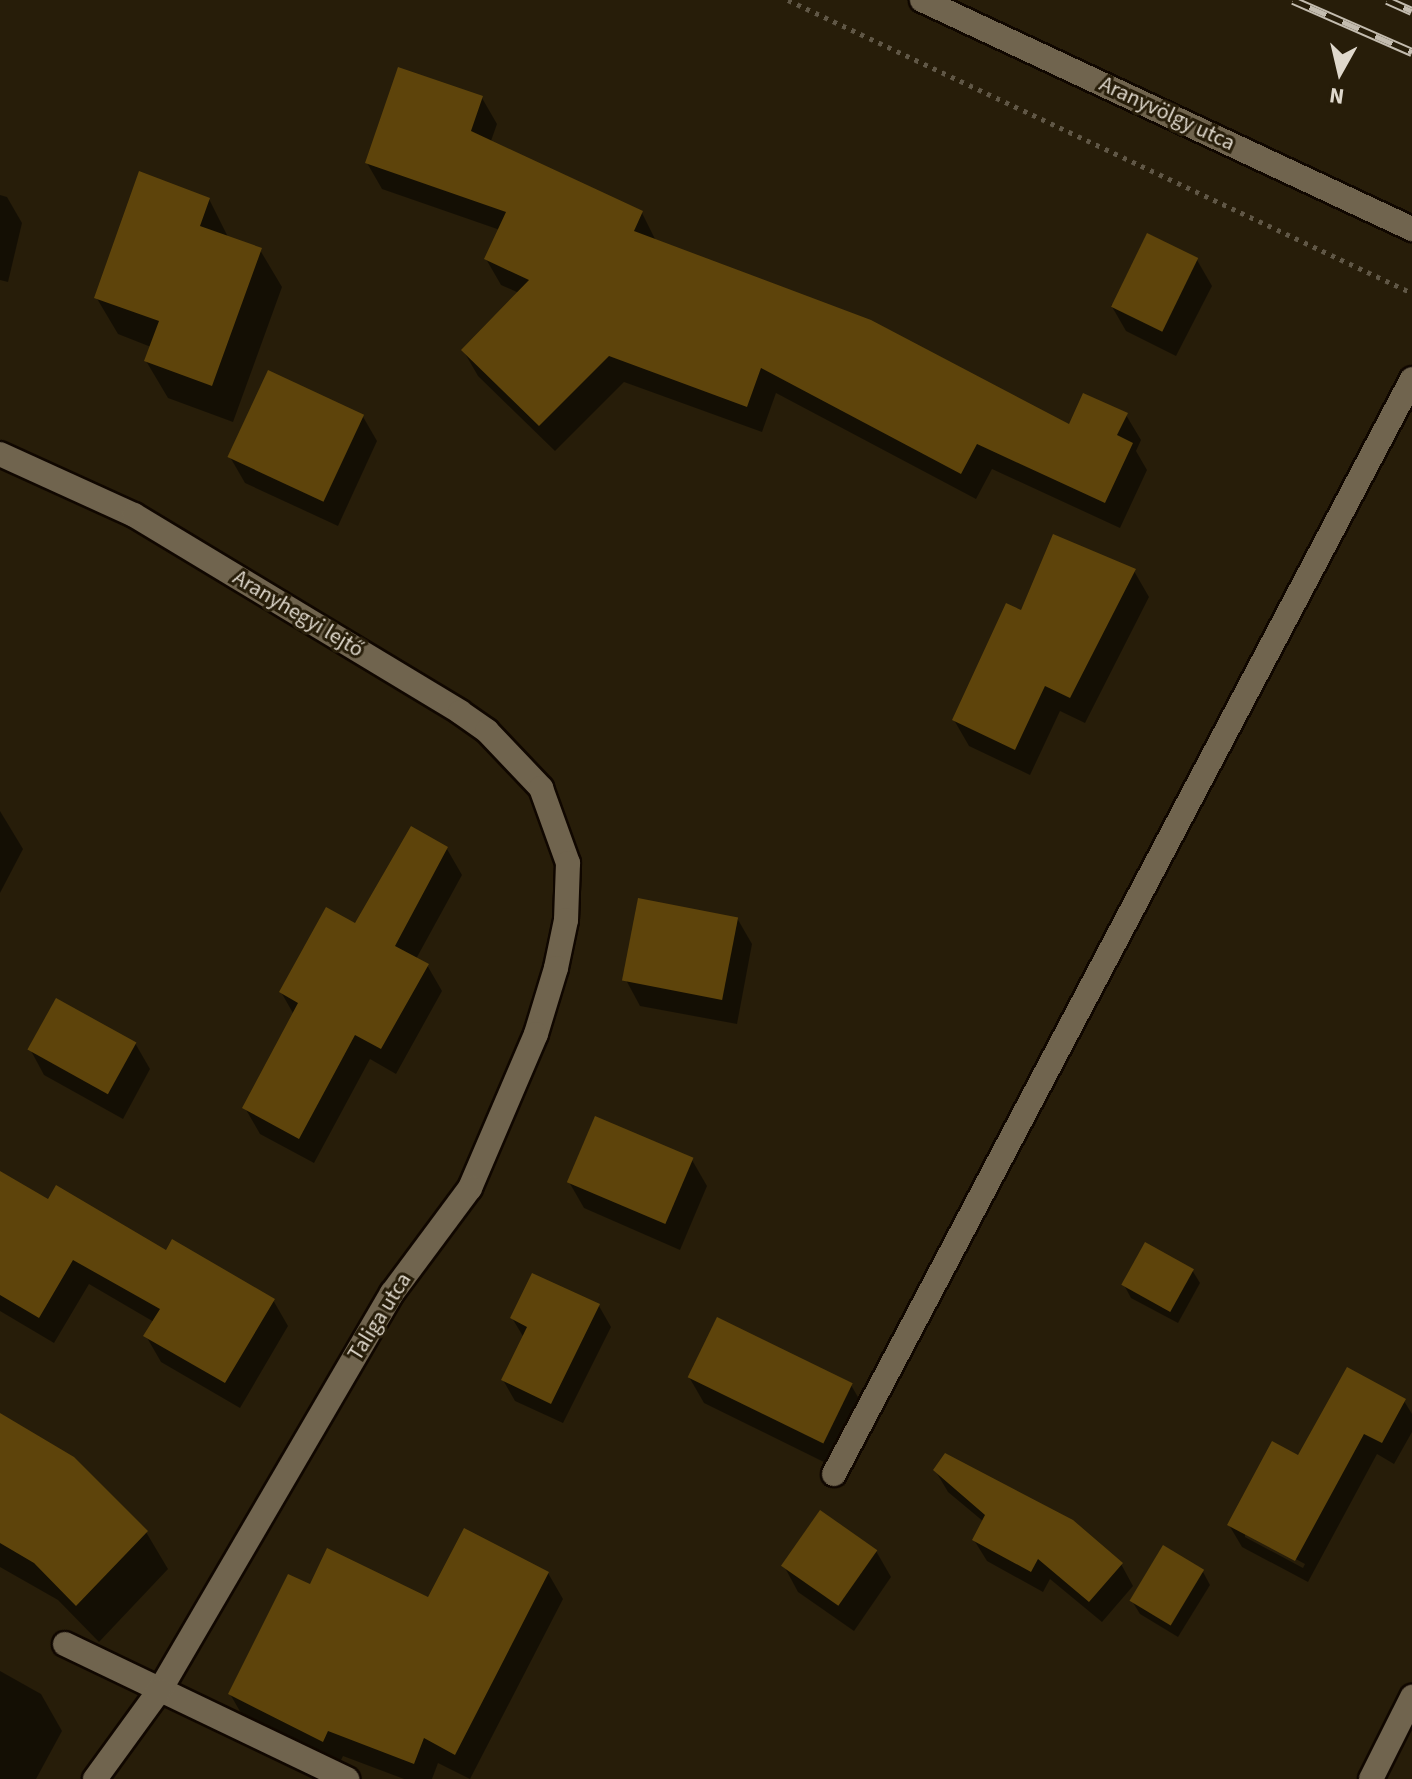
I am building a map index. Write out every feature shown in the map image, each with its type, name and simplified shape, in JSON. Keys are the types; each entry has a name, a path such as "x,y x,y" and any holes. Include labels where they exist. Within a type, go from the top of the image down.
{"street":[{"name":"Aranyvölgy utca","path":"922,0 1412,229"},
{"path":"834,1474 1412,379"},
{"name":"Aranyhegyi lejtő","path":"0,454 134,515 460,712 531,776 557,822"},
{"name":"Taliga utca","path":"95,1779 159,1691 392,1293 470,1188 536,1034 566,920 568,863 557,822"},
{"path":"65,1644 347,1779"},
{"path":"1371,1779 1412,1697"}],"path":[{"path":"788,0 1412,293"}],"building":[{"path":"398,67 483,96 471,131 643,211 634,231 871,320 1069,424 1083,393 1128,413 1117,435 1133,443 1105,503 977,444 961,474 761,368 747,407 609,356 539,426 461,350 529,280 484,259 506,212 365,163"},
{"path":"139,171 210,198 200,226 262,248 212,386 144,361 159,321 94,298"},
{"path":"1147,233 1198,258 1162,332 1111,307"},
{"path":"268,370 364,415 323,502 227,457"},
{"path":"1053,534 1136,569 1070,698 1045,686 1015,750 952,720 1006,603 1021,610"},
{"path":"411,826 448,847 395,946 429,964 381,1049 355,1035 299,1139 242,1108 298,1003 279,992 326,907 355,923"},
{"path":"638,898 738,917 722,1000 622,980"},
{"path":"56,998 136,1043 108,1094 27,1050"},
{"path":"595,1116 693,1158 665,1224 567,1182"},
{"path":"0,1171 48,1199 56,1185 166,1250 172,1239 275,1299 225,1383 143,1336 160,1309 73,1260 39,1318 0,1295"},
{"path":"1145,1242 1194,1269 1170,1312 1121,1285"},
{"path":"532,1273 600,1304 551,1404 501,1380 527,1327 510,1318"},
{"path":"717,1317 853,1383 823,1443 688,1377"},
{"path":"1347,1367 1406,1399 1382,1443 1364,1434 1295,1561 1227,1525 1272,1441 1298,1455"},
{"path":"0,1413 74,1457 148,1531 76,1606 34,1563 0,1543"},
{"path":"945,1453 1073,1520 1123,1563 1089,1602 1038,1559 1031,1572 972,1540 985,1515 933,1470"},
{"path":"820,1510 877,1550 838,1606 781,1566"},
{"path":"464,1528 549,1572 455,1755 424,1738 414,1764 328,1731 323,1742 228,1694 288,1574 310,1584 327,1548 428,1597"},
{"path":"1163,1545 1204,1570 1171,1625 1130,1601"}],"railway":[{"path":"1293,0 1412,52"},
{"path":"1387,0 1412,11"}]}
